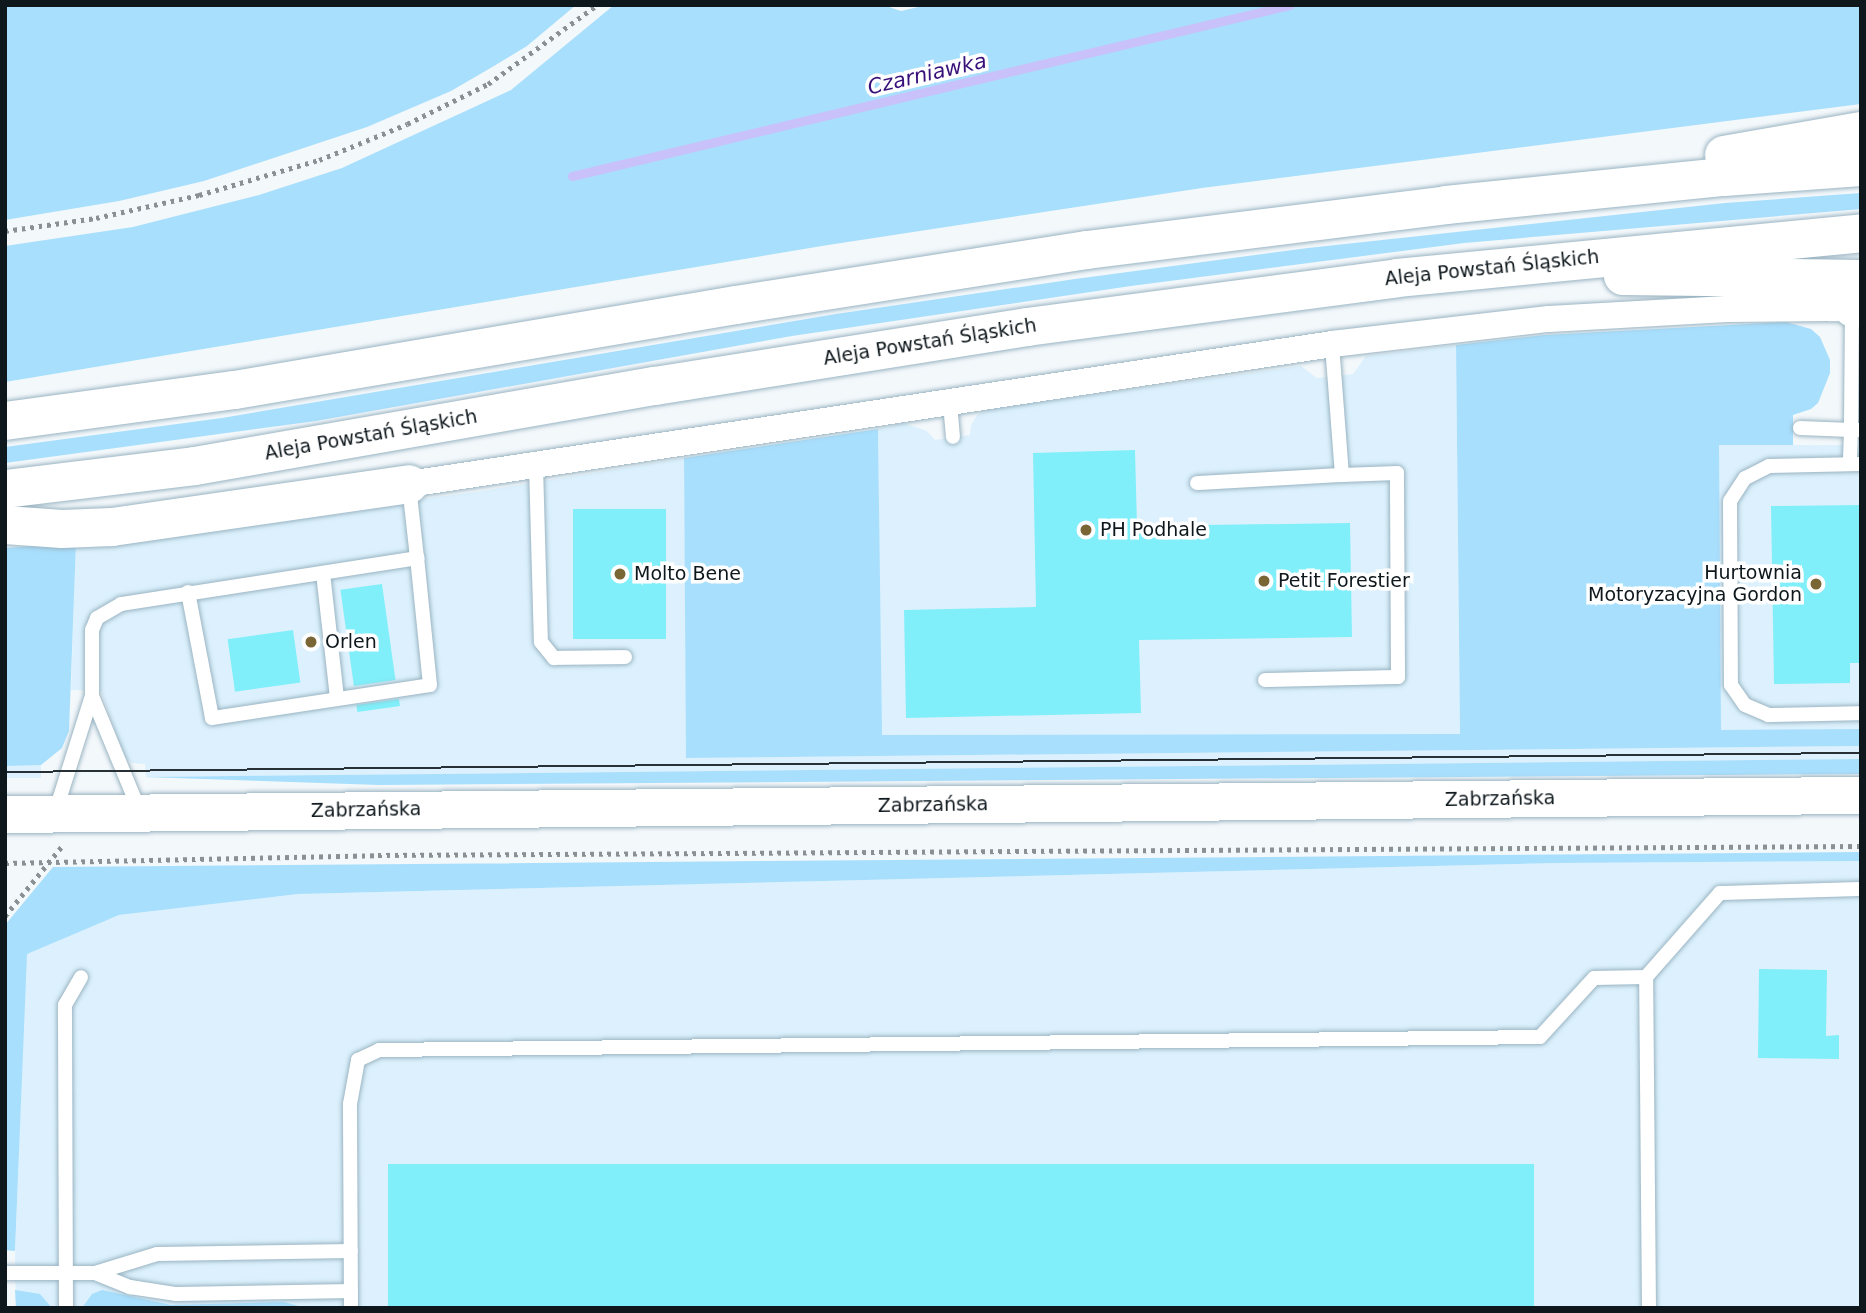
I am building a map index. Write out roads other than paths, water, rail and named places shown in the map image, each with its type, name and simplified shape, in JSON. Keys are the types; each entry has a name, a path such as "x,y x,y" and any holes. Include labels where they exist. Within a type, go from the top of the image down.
{"main road":[{"path":"1447,205 1861,131"},
{"path":"5,421 235,390 736,305 1087,250 1447,205 1724,177 1861,167"},
{"name":"Aleja Powstań Śląskich","path":"5,489 195,466 655,386 1027,327 1397,278 1861,233"},
{"path":"1397,278 1767,275 1858,298"},
{"path":"5,525 62,529 112,527 409,484"},
{"name":"Zabrzańska","path":"5,814 1861,794"}],"street":[{"path":"409,484 1332,344 1549,319 1858,298"}],"lane":[{"path":"1858,298 1856,464 1769,466 1745,478 1730,501 1731,685 1745,705 1768,715 1861,713"},
{"path":"1332,344 1342,475"},
{"path":"950,403 953,437"},
{"path":"1800,428 1856,430"},
{"path":"536,466 541,642 545,651 554,658 625,657"},
{"path":"1197,483 1396,473 1398,677 1265,680"},
{"path":"188,592 212,718 430,685 409,484"},
{"path":"54,814 92,696 92,630 97,618 121,604 417,558"},
{"path":"323,573 337,698"},
{"path":"92,696 141,813"},
{"path":"1649,1308 1646,977 1720,893 1861,889"},
{"path":"66,1308 65,1005 81,976"},
{"path":"351,1308 350,1104 358,1060 379,1049 1540,1037 1594,978 1646,977"},
{"path":"5,1273 95,1273 157,1254 351,1251"},
{"path":"95,1273 156,1293 351,1291"}],"waterway":[{"name":"Czarniawka","path":"572,176 1290,5"}],"tram line":[{"path":"5,772 1861,753"}],"place":[{"name":"PH Podhale","path":"1086,530"},
{"name":"Molto Bene","path":"620,574"},
{"name":"Petit Forestier","path":"1264,581"},
{"name":"Hurtownia Motoryzacyjna Gordon","path":"1816,584"},
{"name":"Orlen","path":"311,642"}]}
